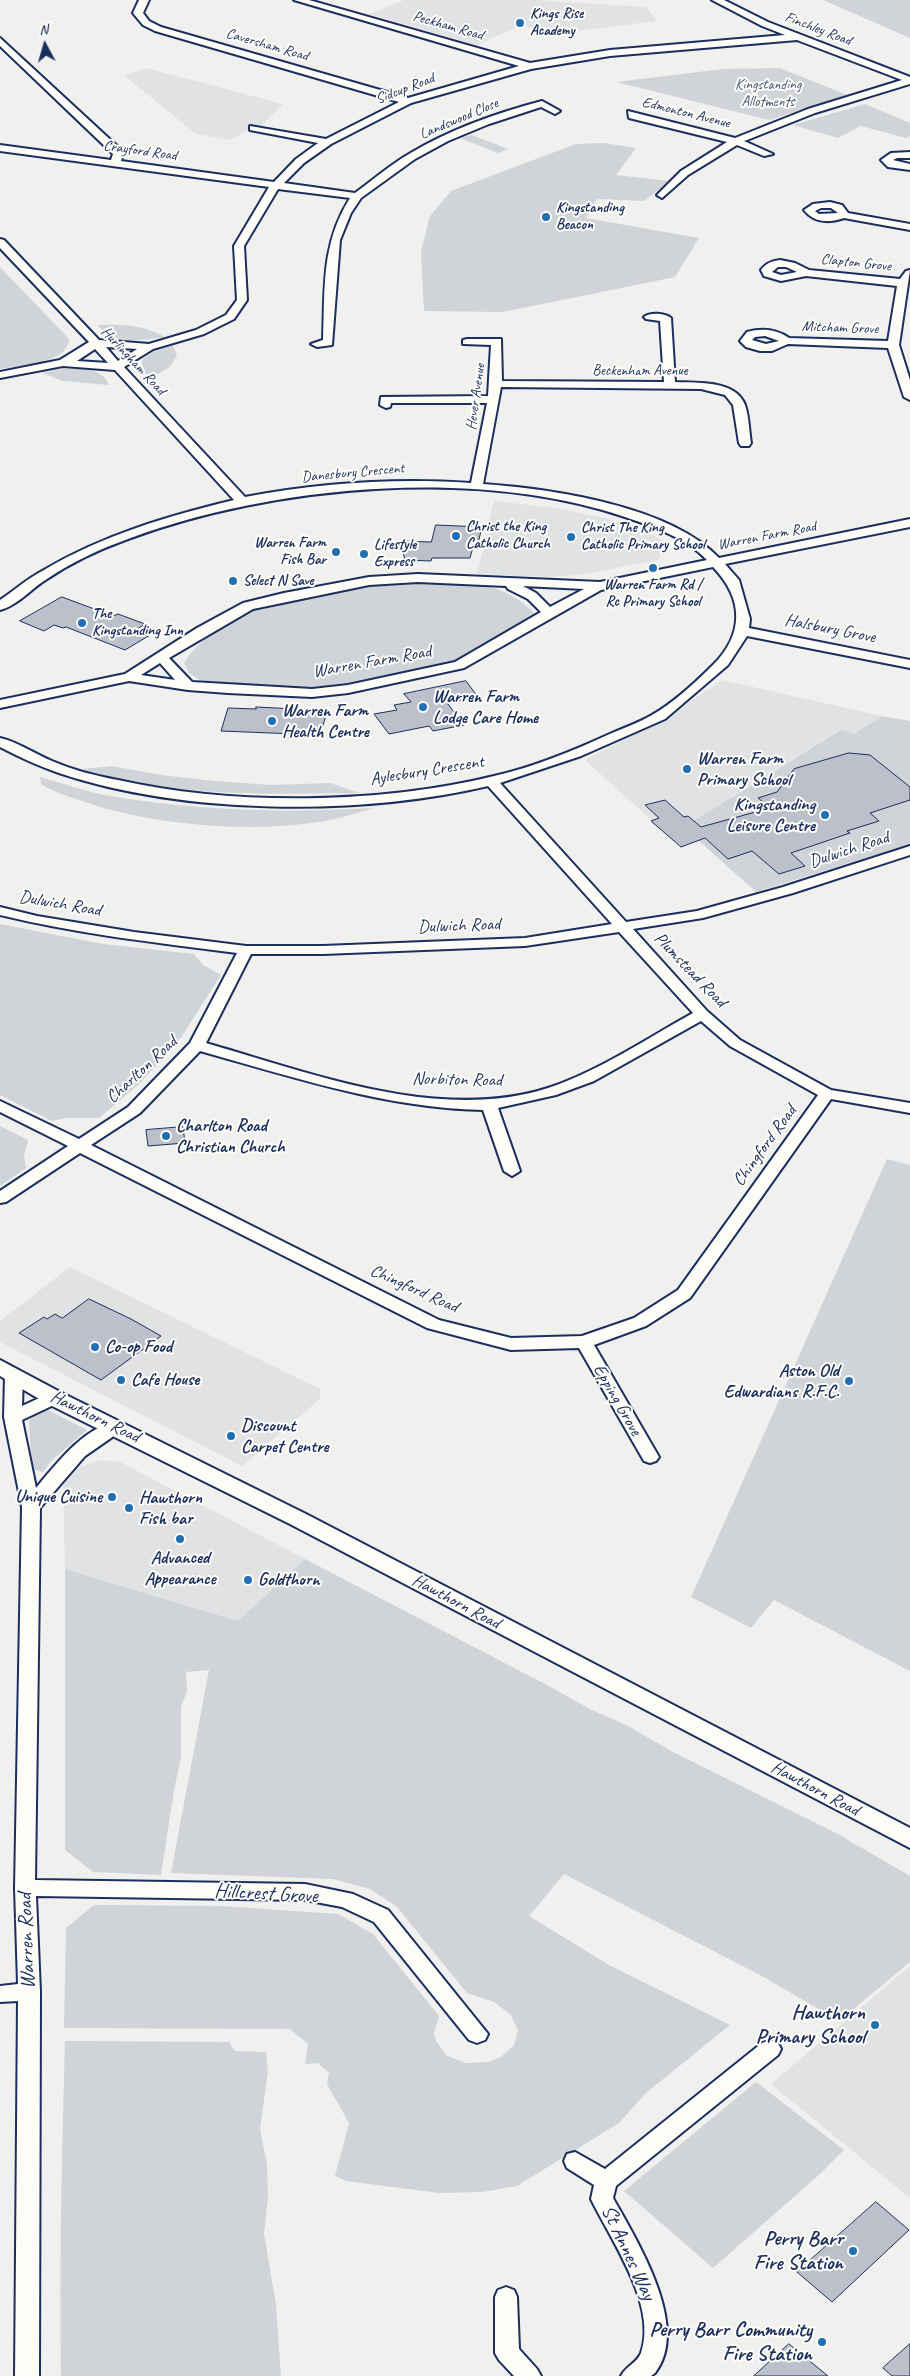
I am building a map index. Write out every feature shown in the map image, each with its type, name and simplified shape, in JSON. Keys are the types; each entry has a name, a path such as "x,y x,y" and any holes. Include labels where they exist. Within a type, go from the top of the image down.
{"street":[{"name":"Caversham Road","path":"144,0 138,7 138,13 146,23 158,29 408,101"},
{"name":"Peckham Road","path":"299,0 530,66"},
{"name":"Finchley Road","path":"717,0 765,24 910,81"},
{"name":"Sidcup Road","path":"116,367 149,346 200,332 230,317 242,300 239,246 260,208 275,186 300,161 327,142 408,101 458,85 530,66 610,53 796,37"},
{"path":"0,41 112,147 118,154 115,163"},
{"name":"Edmonton Avenue","path":"662,195 704,158 736,141 786,121 910,81"},
{"name":"Landswood Close","path":"317,344 328,343 331,268 335,240 346,213 357,196 411,157 444,139 486,122 542,104 555,111"},
{"name":"Edmonton Avenue","path":"631,112 632,116 736,141 769,154"},
{"path":"254,128 327,142"},
{"name":"Crayford Road","path":"0,148 275,186"},
{"path":"910,155 895,155 886,160 898,166 910,167"},
{"path":"275,186 357,196"},
{"path":"844,215 910,227"},
{"name":"Hurlingham Road","path":"0,242 203,457 242,502"},
{"name":"Clapton Grove","path":"806,273 903,283"},
{"path":"910,273 903,283 893,345 910,397"},
{"path":"650,317 665,318 670,386"},
{"name":"Hever Avenue","path":"467,342 497,341 496,384 477,486"},
{"name":"Mitcham Grove","path":"786,341 893,345"},
{"name":"Sidcup Road","path":"95,343 149,346"},
{"path":"63,363 81,354 95,343"},
{"path":"0,375 63,363 116,367"},
{"name":"Beckenham Avenue","path":"496,384 701,386 729,392 739,404 745,443"},
{"path":"386,405 385,399 492,400"},
{"name":"Danesbury Crescent","path":"0,606 50,570 135,532 242,502 328,490 413,485 477,486 538,494 626,512 680,534 702,548 718,562"},
{"path":"894,527 910,512"},
{"name":"Warren Farm Road","path":"0,704 129,677 248,606 284,597 369,581 418,578 600,586 910,523"},
{"path":"894,527 910,529"},
{"path":"718,562 734,581 741,600 743,631"},
{"name":"Warren Farm Road","path":"500,583 532,596 549,612"},
{"name":"Warren Farm Road","path":"129,677 188,686 312,693 348,689 459,665 549,612 600,586"},
{"name":"Halsbury Grove","path":"743,631 910,664"},
{"name":"Aylesbury Crescent","path":"0,742 37,760 72,773 125,786 237,801 290,803 360,800 491,782 580,753 658,718 712,675 730,653 743,631"},
{"path":"161,657 188,686"},
{"name":"Plumstead Road","path":"491,782 702,1014 735,1043 827,1094 910,1108"},
{"name":"Dulwich Road","path":"0,911 37,920 134,936 246,950 524,942 698,915 788,890 910,850"},
{"name":"Charlton Road","path":"0,1198 134,1110 197,1045 246,950"},
{"name":"Norbiton Road","path":"197,1045 338,1085 404,1099 442,1104 489,1105 550,1092 588,1078 702,1014"},
{"name":"Chingford Road","path":"0,1106 433,1324 511,1344 584,1342 640,1322 684,1294 827,1094"},
{"path":"489,1105 512,1171"},
{"name":"Epping Grove","path":"584,1342 650,1457"},
{"name":"Hawthorn Road","path":"7,1372 54,1398 298,1519 910,1839"},
{"name":"Warren Road","path":"7,1372 12,1417 31,1506 24,1888 29,1992 27,2376"},
{"path":"12,1417 54,1398"},
{"path":"31,1506 64,1465 95,1437 115,1427"},
{"name":"Hillcrest Grove","path":"24,1888 305,1892 346,1900 381,1916 478,2034"},
{"path":"0,1994 29,1992"},
{"name":"St Annes Way","path":"633,2376 650,2362 658,2334 653,2307 626,2244 602,2199 606,2181 770,2049"},
{"name":"St Annes Way","path":"574,2161 606,2181"},
{"path":"506,2297 507,2353 529,2376"}],"shaded area":[{"name":"Kings Rise Academy","path":"404,0 536,0 646,7 657,21 552,34 521,25 477,45 370,14"},
{"path":"146,68 283,104 258,129 245,132 231,140 196,134 125,76"},
{"name":"Christ The King Catholic Primary School","path":"494,501 556,508 606,518 651,534 670,545 661,552 659,560 578,575 547,577 477,574"},
{"name":"Warren Farm Primary School","path":"722,680 882,716 854,734 841,729 731,797 712,836 681,847 585,760 663,720"},
{"path":"70,1267 320,1389 320,1399 242,1466 0,1342 0,1321"},
{"path":"101,1460 120,1462 305,1559 238,1621 65,1569 63,1480 76,1468"},
{"name":"Hawthorn Primary School","path":"910,1966 910,2198 771,2084"}],"green space":[{"path":"823,0 910,0 910,38"},
{"name":"Kingstanding Allotments","path":"780,68 847,95 769,120 616,82 723,69"},
{"name":"Kingstanding Allotments","path":"865,104 910,123 910,136 906,138 861,126 838,138 793,125"},
{"path":"472,135 508,149 498,153 460,138"},
{"path":"604,143 636,148 616,175 670,181 644,201 597,199 586,218 699,238 675,277 503,312 424,311 421,252 430,216 451,191 576,144"},
{"path":"0,267 69,339 67,347 60,354 41,362 0,369"},
{"path":"98,325 133,326 165,337 138,340 120,339 104,332"},
{"path":"173,346 177,355 170,367 150,378 142,369 142,360 153,352"},
{"path":"63,369 83,369 96,372 106,379 109,385 63,381 42,373"},
{"path":"415,581 465,583 494,588 522,602 535,614 478,650 452,662 350,684 317,688 203,682 189,673 184,663 204,640 229,623 257,609 321,592"},
{"path":"882,716 910,721 910,844 756,892 699,841 711,836 694,821 842,729 854,734"},
{"path":"112,766 161,775 215,781 271,785 330,783 360,793 248,793 193,790 138,783 82,769"},
{"path":"40,777 101,794 208,808 307,810 374,808 330,820 302,824 241,827 209,826 147,818 118,812 66,796 41,784"},
{"path":"0,924 103,944 194,954 203,965 221,975 182,1036 138,1085 99,1118 66,1118 52,1121 0,1095"},
{"path":"0,1126 28,1140 24,1156 26,1168 0,1186"},
{"name":"Aston Old Edwardians R.F.C.","path":"887,1159 910,1165 910,1671 774,1600 751,1628 691,1597"},
{"path":"48,1410 87,1430 52,1460 43,1472 35,1470 31,1459 29,1420 35,1414"},
{"path":"305,1559 590,1709 628,1726 673,1752 836,1833 910,1876 910,1962 839,2021 762,1976 564,1874 529,1916 609,1965 730,2025 646,2093 619,2123 517,2186 483,2192 439,2193 346,2181 335,2176 349,2123 327,2084 329,2073 318,2063 305,2064 308,2044 290,2029 64,2028 66,1928 94,1905 222,1906 338,1914 373,1934 439,2016 434,2033 436,2041 446,2055 466,2063 488,2062 501,2057 514,2045 518,2030 511,2015 494,2002 467,1993 397,1907 370,1889 333,1879 171,1873 209,1670 186,1672 187,1691 181,1707 181,1757 161,1875 93,1872 65,1850 65,1569 238,1621"},
{"path":"65,2041 229,2042 235,2051 266,2052 268,2071 260,2129 267,2164 268,2197 264,2234 276,2305 281,2376 61,2376 61,2250"},
{"path":"756,2082 844,2150 820,2174 713,2268 624,2191"}],"building":[{"name":"Christ the King Catholic Church","path":"436,525 482,527 477,547 473,547 470,558 432,558 431,561 405,560 400,541 431,542"},
{"name":"The Kingstanding Inn","path":"62,597 113,616 118,614 145,624 136,630 150,635 125,650 66,627 54,625 44,631 20,621"},
{"name":"Warren Farm Lodge Care Home","path":"466,681 478,697 447,703 464,725 433,731 429,726 389,734 374,714 397,710 394,705 411,702 404,694"},
{"name":"Warren Farm Health Centre","path":"256,707 327,712 320,735 221,731 228,708 256,709"},
{"name":"Kingstanding Leisure Centre","path":"849,753 870,755 910,787 910,800 870,813 879,821 847,831 850,833 791,853 805,866 779,874 752,851 728,859 705,838 681,847 651,821 659,818 645,805 665,800 684,817 688,816 701,827 770,808 758,798 777,792 794,769"},
{"name":"Charlton Road Christian Church","path":"183,1127 185,1143 148,1146 146,1130"},
{"name":"Co-op Food","path":"89,1299 161,1336 101,1380 19,1333 44,1317 47,1319 55,1314 62,1318"},
{"name":"Perry Barr Fire Station","path":"876,2202 909,2230 832,2302 797,2272"},
{"path":"789,2344 828,2376 754,2376"},
{"path":"910,2344 910,2376 892,2376 883,2368"}],"place":[{"name":"Kings Rise Academy","path":"520,23"},
{"name":"Kingstanding Beacon","path":"546,217"},
{"name":"Christ the King Catholic Church","path":"456,536"},
{"name":"Christ The King Catholic Primary School","path":"571,537"},
{"name":"Warren Farm Fish Bar","path":"336,552"},
{"name":"Lifestyle Express","path":"364,554"},
{"name":"Warren Farm Rd / Rc Primary School","path":"653,568"},
{"name":"Select N Save","path":"233,581"},
{"name":"The Kingstanding Inn","path":"82,623"},
{"name":"Warren Farm Lodge Care Home","path":"423,707"},
{"name":"Warren Farm Health Centre","path":"272,721"},
{"name":"Warren Farm Primary School","path":"687,769"},
{"name":"Kingstanding Leisure Centre","path":"825,815"},
{"name":"Charlton Road Christian Church","path":"166,1136"},
{"name":"Co-op Food","path":"95,1347"},
{"name":"Cafe House","path":"121,1380"},
{"name":"Aston Old Edwardians R.F.C.","path":"849,1381"},
{"name":"Discount Carpet Centre","path":"231,1436"},
{"name":"Unique Cuisine","path":"112,1497"},
{"name":"Hawthorn Fish bar","path":"129,1508"},
{"name":"Advanced Appearance","path":"180,1539"},
{"name":"Goldthorn","path":"248,1580"},
{"name":"Hawthorn Primary School","path":"875,2025"},
{"name":"Perry Barr Fire Station","path":"853,2251"},
{"name":"Perry Barr Community Fire Station","path":"822,2342"}]}
